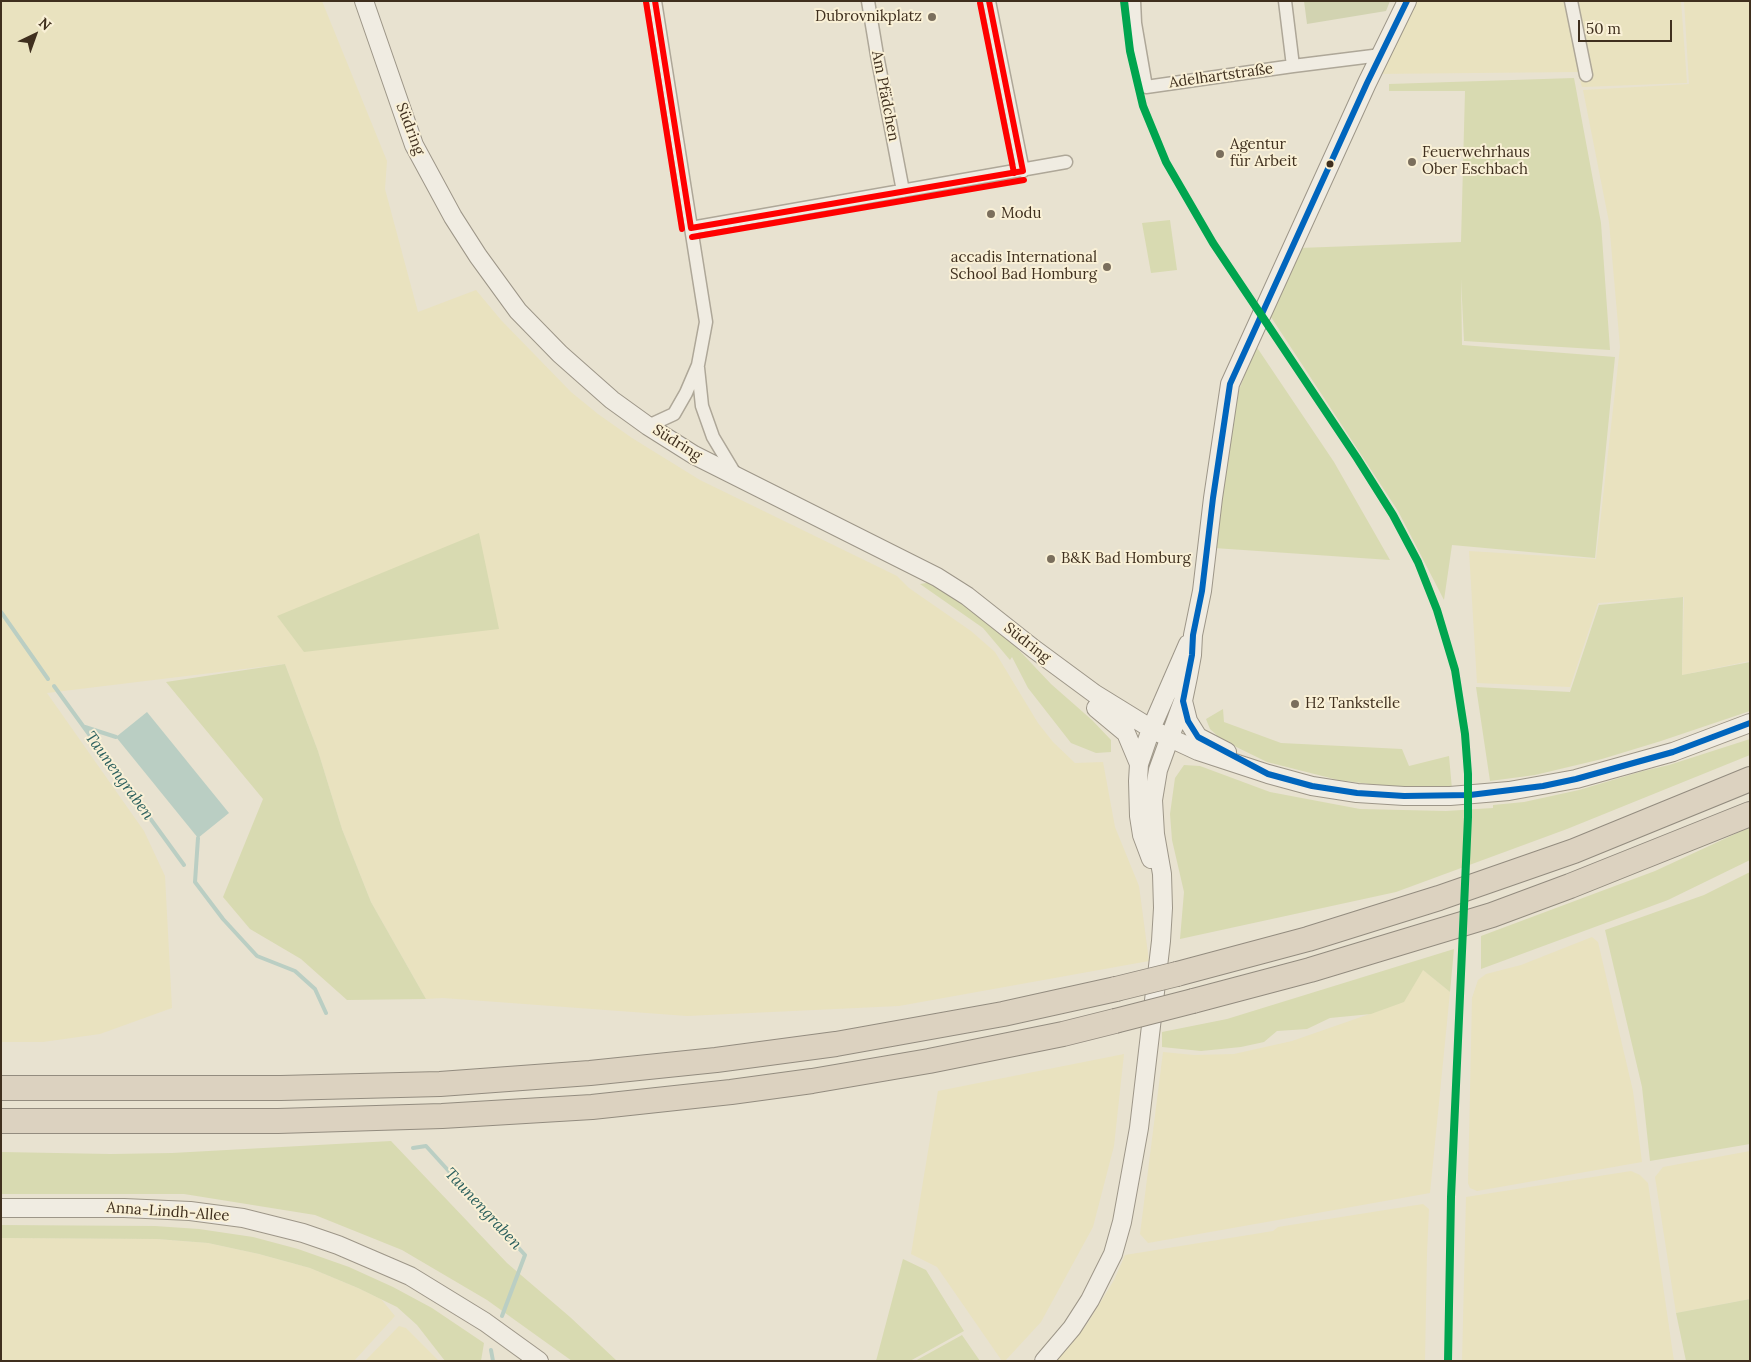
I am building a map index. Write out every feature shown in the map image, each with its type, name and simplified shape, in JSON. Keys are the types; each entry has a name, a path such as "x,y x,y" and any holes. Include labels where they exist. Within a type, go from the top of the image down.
{"highway":[{"path":"1,1088 281,1088 440,1084 590,1073 716,1060 836,1044 994,1015 1116,989 1308,939 1439,898 1574,851 1750,779"},
{"path":"1,1121 278,1122 442,1116 592,1107 732,1092 929,1062 1063,1034 1193,1002 1310,970 1443,930 1570,886 1750,814"}],"main road":[{"name":"Südring","path":"364,1 414,145 453,217 478,256 518,311 560,354 612,400 648,426 694,455 937,576 967,596 1095,694 1151,729 1198,751 1268,774"},
{"path":"1044,1361 1081,1314 1098,1286 1113,1254 1122,1222 1139,1128 1160,956 1163,891 1155,834 1154,800 1158,770 1183,701 1192,655 1193,635 1202,591 1213,498 1230,384 1407,1"},
{"path":"1163,891 1142,835 1138,798 1139,764 1151,729 1167,695 1179,662 1193,635"},
{"path":"1034,649 1056,675 1118,724 1126,733 1139,764"},
{"path":"1183,701 1188,721 1198,737 1268,774 1312,786 1357,793 1404,796 1450,796 1509,791 1568,781 1673,752 1750,723"},
{"name":"Anna-Lindh-Allee","path":"1,1208 124,1208 190,1211 243,1218 303,1233 338,1245 410,1276 485,1322 538,1361"}],"street":[{"path":"648,426 674,414 686,393 698,365 706,322 655,1"},
{"name":"Am Pfädchen","path":"868,1 904,191"},
{"path":"989,1 1023,171"},
{"name":"Adelhartstraße","path":"1134,1 1135,23 1146,87 1381,55"},
{"path":"1285,1 1292,66"},
{"path":"1571,1 1586,75"},
{"path":"691,228 1066,162"},
{"path":"698,365 702,406 713,437 738,478"}],"shaded area":[{"path":"1,1 322,1 387,161 385,189 418,312 476,290 501,320 571,392 632,438 700,480 897,576 909,588 971,631 995,652 1038,723 1053,742 1075,763 1103,762 1115,827 1139,886 1149,961 899,1006 687,1016 443,998 426,999 371,902 342,829 318,751 285,664 47,693 144,831 165,876 172,1008 100,1034 43,1042 1,1042"},
{"path":"1407,1 1681,1 1687,83 1582,87 1578,72 1372,74"},
{"path":"1684,1 1750,1 1750,661 1682,675 1684,597 1598,603 1570,687 1477,683 1469,551 1596,559 1620,347 1609,222 1583,90 1689,84"},
{"path":"147,712 229,813 198,838 116,737"},
{"path":"1592,937 1598,942 1633,1091 1642,1162 1477,1191 1470,1188 1468,1183 1472,998 1478,980 1486,974 1521,965"},
{"path":"1422,969 1450,992 1430,1193 1148,1243 1140,1234 1163,1052 1194,1055 1234,1054 1292,1041 1384,1009"},
{"path":"1124,1054 1114,1146 1093,1227 1041,1322 1005,1361 1002,1361 937,1267 911,1254 938,1091"},
{"path":"1750,1151 1750,1299 1676,1313 1655,1177 1663,1167"},
{"path":"1631,1171 1640,1175 1648,1183 1674,1361 1462,1361 1466,1197"},
{"path":"1423,1204 1429,1209 1425,1361 1056,1361 1087,1324 1114,1280 1125,1255 1273,1231 1278,1227"},
{"path":"1,1238 157,1239 208,1243 310,1268 381,1299 395,1316 354,1361 1,1361"},
{"path":"399,1326 406,1328 439,1361 365,1361"}],"green space":[{"path":"1304,1 1390,1 1386,11 1307,24"},
{"path":"1574,78 1601,223 1610,350 1464,341 1461,279 1462,345 1615,357 1595,558 1452,545 1444,600 1398,511 1269,314 1299,248 1461,242 1465,91 1389,91 1389,84"},
{"path":"1170,220 1177,270 1151,273 1142,223"},
{"path":"1256,346 1334,462 1390,560 1214,548 1237,395"},
{"path":"479,533 499,629 304,652 277,616"},
{"path":"933,582 985,617 1051,684 1092,720 1111,740 1111,752 1096,753 1071,743 1028,688 1012,657 1010,660 983,628 920,584"},
{"path":"1683,597 1682,675 1750,662 1750,711 1602,759 1535,775 1490,781 1476,687 1570,692 1599,605"},
{"path":"285,664 318,751 342,829 371,902 426,999 347,1000 301,959 250,929 223,897 263,799 166,682"},
{"path":"1223,709 1224,722 1281,743 1402,749 1409,766 1449,756 1452,789 1402,788 1338,780 1267,762 1222,740 1210,729 1206,719"},
{"path":"1750,739 1750,755 1567,829 1396,892 1180,939 1184,892 1172,840 1170,814 1175,778 1184,765 1200,766 1270,792 1360,809 1446,811 1493,808 1493,805 1524,802 1579,790 1669,765"},
{"path":"1750,827 1750,860 1668,900 1481,969 1481,936 1655,871"},
{"path":"1750,872 1750,1144 1650,1161 1642,1087 1605,930 1704,895"},
{"path":"1454,949 1450,992 1423,970 1404,1002 1371,1014 1330,1018 1307,1029 1277,1031 1264,1042 1241,1047 1201,1051 1162,1047 1162,1032 1227,1019"},
{"path":"391,1141 507,1263 570,1317 617,1361 572,1361 487,1300 402,1250 315,1215 184,1194 1,1194 1,1152 172,1153"},
{"path":"1,1225 155,1226 199,1229 253,1237 298,1249 349,1267 393,1287 432,1308 484,1343 481,1361 445,1361 417,1325 397,1307 310,1268 208,1243 157,1239 1,1238"},
{"path":"903,1259 926,1270 964,1331 910,1361 876,1361"},
{"path":"1750,1299 1750,1361 1686,1361 1676,1313"},
{"path":"962,1335 980,1361 915,1361"}],"waterway":[{"name":"Taunengraben","path":"1,612 48,679"},
{"name":"Taunengraben","path":"54,686 184,865"},
{"path":"85,727 116,737"},
{"name":"Taunengraben","path":"198,838 195,882 223,919 257,956 295,971 315,989 326,1013"},
{"name":"Taunengraben","path":"413,1148 426,1146 525,1255 502,1316"},
{"name":"Taunengraben","path":"491,1350 493,1361"}],"transit line":[{"path":"655,1 691,228"},
{"path":"989,1 1023,171"},
{"path":"1124,1 1130,51 1143,106 1166,162 1213,243 1393,515 1418,562 1437,610 1455,670 1465,734 1468,774 1468,817 1451,1197 1448,1361"},
{"path":"1407,1 1367,83 1230,384 1213,498 1202,591 1183,701 1188,721 1198,737 1268,774 1312,786 1357,793 1404,796 1470,795 1543,786 1576,779 1673,752 1750,723"},
{"path":"646,2 682,229"},
{"path":"980,3 1014,173"},
{"path":"691,228 1023,171"},
{"path":"692,237 1024,180"}],"place":[{"name":"Dubrovnikplatz","path":"932,17"},
{"name":"Agentur für Arbeit","path":"1220,154"},
{"name":"Feuerwehrhaus Ober Eschbach","path":"1412,162"},
{"name":"Modu","path":"991,214"},
{"name":"accadis International School Bad Homburg","path":"1107,267"},
{"name":"B&K Bad Homburg","path":"1051,559"},
{"name":"H2 Tankstelle","path":"1295,704"}]}
